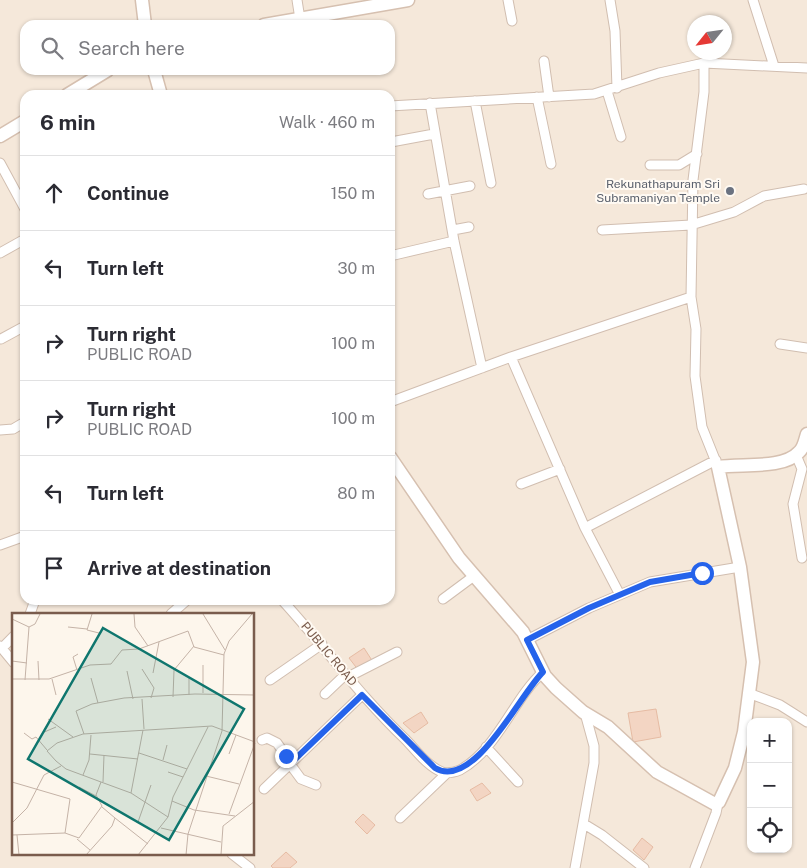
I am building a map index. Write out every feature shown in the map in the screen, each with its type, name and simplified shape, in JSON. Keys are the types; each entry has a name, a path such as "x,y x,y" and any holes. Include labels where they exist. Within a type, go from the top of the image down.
{"main road":[{"path":"142,0 144,20"},
{"path":"294,20 408,0"},
{"path":"75,90 100,75"},
{"path":"155,75 160,90"},
{"path":"0,136 20,124"},
{"path":"395,464 474,576 498,602 527,640 543,672 556,688 585,713 608,727 657,772 715,804 718,803 734,768 750,694 753,662 740,567 717,463 767,464 796,455 802,448 807,434"}],"street":[{"path":"297,0 300,19"},
{"path":"508,0 512,21"},
{"path":"610,0 615,31 617,88"},
{"path":"753,0 774,66"},
{"path":"544,61 549,96"},
{"path":"585,528 717,463 702,427 695,376 696,330 690,298 691,225 704,92 704,63"},
{"path":"395,106 594,94 675,69 704,63 807,68"},
{"path":"607,91 621,137"},
{"path":"537,97 551,164"},
{"path":"475,101 491,183"},
{"path":"430,103 454,241 482,368"},
{"path":"395,141 434,134"},
{"path":"650,165 679,165 697,154"},
{"path":"0,163 20,200"},
{"path":"428,194 470,186"},
{"path":"602,230 691,225 734,212 764,196 804,189"},
{"path":"453,230 469,227"},
{"path":"395,255 454,241"},
{"path":"0,253 20,242"},
{"path":"395,400 511,357 690,298"},
{"path":"1,339 20,329"},
{"path":"780,344 807,348"},
{"path":"511,357 585,528 620,595"},
{"path":"0,430 13,429 20,425"},
{"path":"796,455 801,462 802,469 793,504 802,558"},
{"path":"520,484 560,469"},
{"path":"0,545 20,538"},
{"path":"527,640 620,595 663,578 740,567"},
{"path":"443,599 474,576"},
{"name":"PUBLIC ROAD","path":"287,605 322,644 362,695 430,764 446,773"},
{"path":"12,638 1,648 12,661"},
{"path":"270,680 322,644"},
{"path":"325,690 345,674 396,652"},
{"path":"400,818 446,773 462,768 486,747 543,672"},
{"path":"750,694 780,705 807,722"},
{"path":"264,789 362,695"},
{"path":"575,868 594,763 594,746 585,713"},
{"path":"262,740 273,739 299,778 316,785"},
{"path":"486,747 518,782"},
{"path":"694,868 716,814 718,803"},
{"path":"584,824 602,835 644,868"},
{"path":"235,856 250,868"}],"shaded area":[{"path":"0,0 807,0 807,868 0,868"}],"building":[{"path":"364,648 373,662 359,671 349,658"},
{"path":"656,709 661,737 633,742 628,713"},
{"path":"421,712 428,723 414,733 403,723"},
{"path":"482,783 491,793 477,801 470,790"},
{"path":"363,814 375,825 367,834 355,822"},
{"path":"642,838 653,847 644,860 633,850"},
{"path":"286,852 297,862 290,868 273,868 271,866"}],"place":[{"name":"Rekunathapuram Sri Subramaniyan Temple","path":"730,191"}],"route":[{"path":"286,756 291,763 362,695 381,717 430,764 445,773 455,772 469,763 484,749 521,702 538,676 543,672 527,640 589,608 650,582 663,578 702,573"}]}
